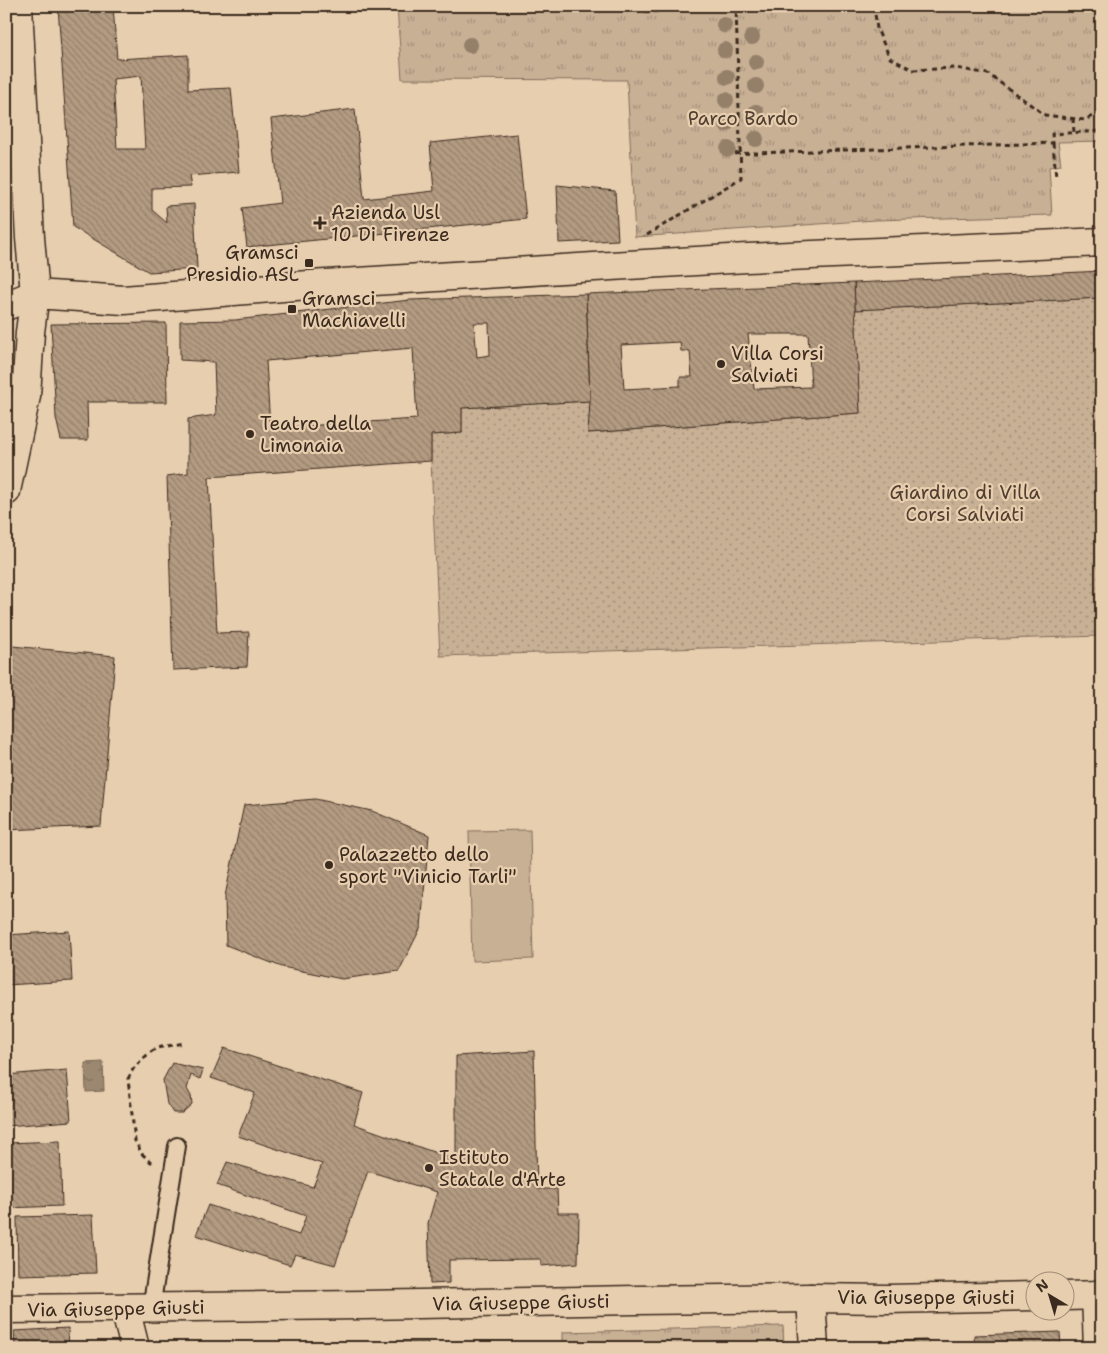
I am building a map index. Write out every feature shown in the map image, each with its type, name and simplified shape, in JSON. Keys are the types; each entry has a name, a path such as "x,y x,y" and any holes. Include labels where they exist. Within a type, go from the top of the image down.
{"street":[{"path":"6,491 26,396 30,332 35,294 30,238 18,6"},
{"path":"6,306 35,294 124,300 294,286 624,265 1102,242"},
{"path":"1076,1296 1099,1295 1098,1348"},
{"name":"Via Giuseppe Giusti","path":"6,1309 811,1298 887,1300 1026,1296"},
{"path":"811,1298 814,1348"},
{"path":"135,1348 138,1308"}],"lane":[{"path":"138,1308 173,1173 177,1146"}],"path":[{"path":"618,6 631,10 660,12 680,6"},
{"path":"643,237 741,178 736,6"},
{"path":"874,6 877,29 890,58 914,70 956,68 988,74 1045,115 1085,120 1102,110"},
{"path":"1073,118 1074,133"},
{"path":"1056,178 1052,134 1102,132"},
{"path":"726,154 1053,143"},
{"path":"173,1173 149,1161 142,1154 135,1140 128,1079 133,1068 149,1053 158,1048 183,1043"}],"green space":[{"name":"Parco Bardo","path":"397,6 1102,6 1102,141 1058,142 1061,165 1049,167 1052,215 875,220 635,237 627,80 402,79"},
{"name":"Giardino di Villa Corsi Salviati","path":"1102,298 1102,636 440,656 431,435 462,433 462,408 590,401 589,433 860,413 855,310"},
{"path":"530,830 533,959 472,961 469,831"},
{"path":"783,1326 784,1348 563,1348 563,1332"}],"water":[{"path":"103,1062 104,1091 86,1092 85,1063"}],"building":[{"path":"58,6 113,6 117,59 188,55 188,90 231,88 239,172 189,176 191,187 152,188 152,210 167,223 166,206 194,204 197,269 149,272 73,227","holes":["141,76 145,149 117,149 113,79"]},
{"name":"Azienda Usl 10 Di Firenze","path":"355,109 364,199 434,191 430,143 517,134 526,219 247,247 242,208 280,203 271,119"},
{"path":"557,185 615,191 618,240 559,243"},
{"path":"1102,271 1102,298 855,310 854,283"},
{"name":"Villa Corsi Salviati","path":"854,283 860,413 588,433 590,401 586,294","holes":["748,334 808,334 811,387 754,389","680,342 681,351 690,351 692,377 680,377 680,386 624,389 621,345"]},
{"path":"586,294 590,401 462,408 462,433 431,435 431,461 209,477 217,633 249,632 247,667 173,670 167,476 188,473 188,419 216,415 214,362 180,360 180,321 235,320 410,300","holes":["474,323 489,323 490,355 477,357","413,348 417,419 270,428 266,361"]},
{"path":"166,323 167,402 87,402 88,440 61,440 56,418 51,324"},
{"path":"12,646 115,656 101,826 6,830 6,684"},
{"name":"Palazzetto dello sport \"Vinicio Tarli\"","path":"315,799 372,811 429,835 421,927 399,971 342,979 282,967 226,945 225,896 244,805"},
{"path":"69,931 72,981 6,985 6,935"},
{"name":"Istituto Statale d'Arte","path":"224,1048 363,1093 354,1124 456,1160 456,1056 534,1051 537,1189 557,1189 558,1213 579,1213 578,1263 541,1266 541,1259 449,1260 449,1283 430,1284 428,1223 437,1192 368,1171 335,1265 295,1254 290,1265 196,1235 208,1205 299,1235 306,1216 217,1185 227,1162 313,1187 322,1164 238,1136 255,1093 211,1078"},
{"path":"172,1063 203,1070 200,1079 191,1075 187,1089 191,1096 192,1104 182,1113 173,1113 167,1104 163,1080"},
{"path":"67,1070 71,1121 6,1126 6,1075"},
{"path":"60,1141 62,1206 6,1208 6,1143"},
{"path":"93,1215 96,1273 18,1275 17,1217"},
{"path":"68,1328 69,1348 15,1348 14,1331"},
{"path":"1060,1332 1061,1348 975,1348 974,1335"},
{"path":"928,1340 928,1348 876,1348 876,1342"},
{"path":"428,1342 428,1348 362,1348 362,1343"},
{"path":"341,1344 341,1348 275,1348 275,1345"}],"place":[{"name":"Azienda Usl 10 Di Firenze","path":"320,223"},
{"name":"Gramsci Presidio ASL","path":"309,263"},
{"name":"Gramsci Machiavelli","path":"292,309"},
{"name":"Villa Corsi Salviati","path":"721,364"},
{"name":"Teatro della Limonaia","path":"250,434"},
{"name":"Palazzetto dello sport \"Vinicio Tarli\"","path":"329,865"},
{"name":"Istituto Statale d'Arte","path":"429,1168"}]}
